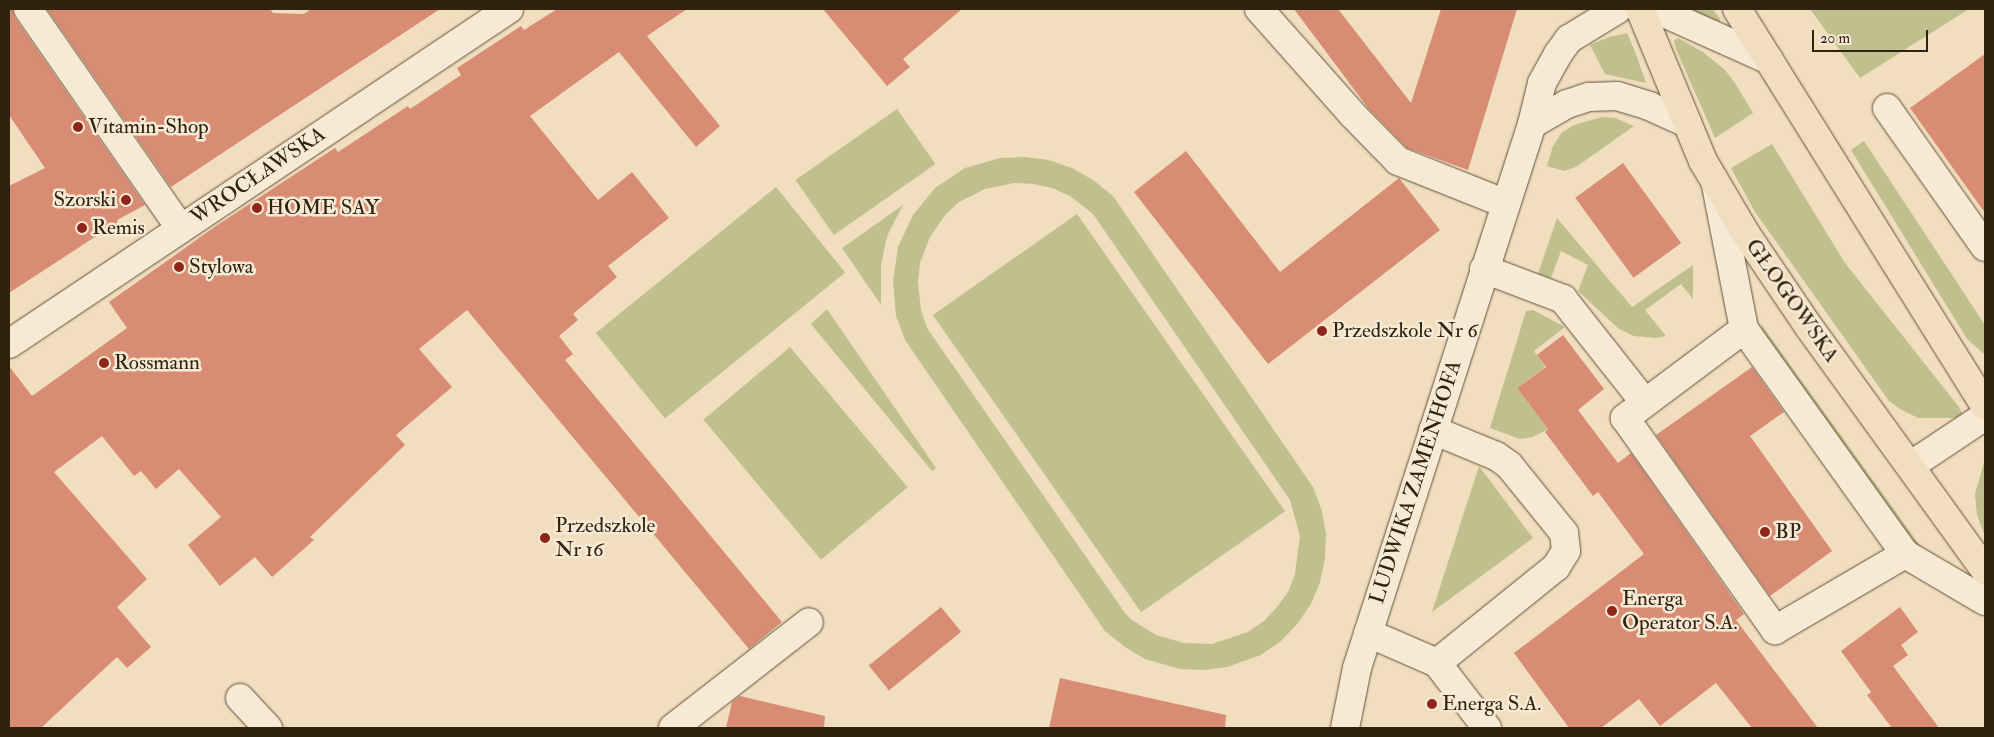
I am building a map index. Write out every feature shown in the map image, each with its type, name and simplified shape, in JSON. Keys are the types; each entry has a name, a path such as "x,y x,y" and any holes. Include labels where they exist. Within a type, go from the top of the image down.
{"main road":[{"name":"GŁOGOWSKA","path":"1640,9 1687,123 1715,184 1746,234 1809,327 1985,570"},
{"path":"1737,9 1985,406"}],"street":[{"path":"28,9 180,228"},
{"name":"WROCŁAWSKA","path":"9,344 509,9"},
{"path":"1259,9 1353,115 1398,161 1506,204"},
{"name":"LUDWIKA ZAMENHOFA","path":"1345,728 1357,668 1532,124 1542,83 1558,54 1569,40 1580,31 1618,9"},
{"path":"1655,9 1769,60"},
{"path":"1532,124 1566,104 1589,98 1617,96 1650,106 1687,123"},
{"path":"1887,108 1985,247"},
{"path":"1715,184 1744,329 1905,554 1985,602"},
{"path":"1484,269 1563,299 1644,403"},
{"path":"1744,329 1625,418 1775,630 1905,554"},
{"path":"1910,466 1985,416"},
{"path":"1433,430 1496,456 1509,465 1564,533 1566,551 1556,567 1437,663"},
{"path":"673,728 809,622"},
{"path":"1368,633 1437,663 1487,728"},
{"path":"240,698 268,728"}],"green space":[{"path":"1673,9 1713,9 1720,19 1720,24"},
{"path":"1810,9 1969,9 1860,78"},
{"path":"1627,33 1646,83 1605,74 1590,45 1609,37"},
{"path":"1678,38 1703,52 1725,70 1753,113 1715,138 1676,49 1674,41"},
{"path":"897,109 935,164 834,235 795,180"},
{"path":"1602,117 1615,118 1634,126 1576,167 1564,171 1547,166 1553,146 1562,132 1574,125"},
{"path":"1864,141 1985,325 1985,355 1967,339 1851,150"},
{"path":"1772,144 1845,263 1959,407 1962,413 1959,418 1918,418 1889,401 1755,212 1731,168"},
{"path":"1024,157 1049,160 1072,168 1093,180 1113,196 1313,487 1322,511 1326,534 1325,558 1320,582 1311,604 1298,623 1281,641 1261,655 1227,667 1204,670 1180,669 1145,659 1125,647 1105,631 905,340 896,316 893,281 898,247 913,215 935,188 965,168 1000,158","holes":["1014,183 1052,188 1070,196 1093,214 1290,500 1300,536 1295,574 1288,592 1277,607 1264,621 1248,632 1212,644 1184,643 1156,635 1132,620 1125,613 927,328 921,310 918,282 920,263 930,237 946,214 959,202 985,189"]},
{"path":"776,187 845,272 665,418 596,333"},
{"path":"903,205 888,234 884,250 881,266 881,305 842,248"},
{"path":"1077,214 1285,511 1141,612 933,315"},
{"path":"1557,218 1632,307 1693,265 1693,299 1681,284 1645,310 1666,336 1656,338 1634,336 1619,329 1578,291 1588,265 1561,251 1551,278 1538,274"},
{"path":"827,309 936,468 932,471 811,324"},
{"path":"1533,310 1565,327 1534,351 1545,367 1517,388 1548,429 1533,437 1520,439 1490,428 1526,311"},
{"path":"1761,324 1921,547 1905,539 1764,341"},
{"path":"790,347 908,487 821,560 703,420"},
{"path":"1985,459 1985,536 1977,515 1975,494"},
{"path":"1479,466 1533,538 1432,612"}],"building":[{"path":"9,9 13,9 15,18 145,205 117,220 118,222 9,293 9,186 45,168 9,115"},
{"path":"47,9 270,9 273,13 304,14 311,9 440,9 171,187"},
{"path":"557,9 687,9 647,36 720,126 696,147 619,52 530,116 598,200 632,172 669,218 608,266 617,277 573,314 578,320 559,336 573,354 565,360 782,622 749,649 467,310 419,349 452,387 396,435 405,445 310,537 314,540 272,577 255,557 220,586 188,545 221,517 179,469 156,489 141,471 134,476 102,436 54,472 147,579 117,607 151,647 127,668 117,657 41,728 9,728 9,366 32,396 127,328 109,302 216,226 335,148 338,152 408,106 410,109 461,75 457,68 521,26 524,30"},
{"path":"823,9 962,9 903,59 910,67 887,86"},
{"path":"1294,9 1338,9 1411,103 1441,9 1517,9 1468,170 1407,148 1368,108"},
{"path":"1985,54 1985,213 1910,108"},
{"path":"1186,151 1280,272 1399,178 1440,230 1268,364 1134,192"},
{"path":"1623,163 1681,243 1633,278 1575,198"},
{"path":"1563,335 1604,389 1578,410 1618,463 1631,453 1744,614 1736,620 1818,728 1752,728 1716,683 1660,726 1639,699 1601,728 1569,728 1514,653 1644,554 1598,492 1593,496 1545,432 1548,429 1517,388 1546,367 1537,355"},
{"path":"1752,367 1784,412 1750,436 1832,551 1770,596 1656,435"},
{"path":"941,607 961,632 889,690 869,666"},
{"path":"1900,607 1918,632 1901,645 1908,655 1893,666 1939,728 1892,728 1867,695 1871,692 1841,651"},
{"path":"1060,678 1226,715 1225,728 1049,728"},
{"path":"740,696 825,716 824,728 726,728 732,702"}],"place":[{"name":"Vitamin-Shop","path":"78,127"},
{"name":"Szorski","path":"126,200"},
{"name":"HOME SAY","path":"257,208"},
{"name":"Remis","path":"82,228"},
{"name":"Stylowa","path":"179,267"},
{"name":"Przedszkole Nr 6","path":"1322,331"},
{"name":"Rossmann","path":"104,363"},
{"name":"BP","path":"1765,532"},
{"name":"Przedszkole Nr 16","path":"545,538"},
{"name":"Energa Operator S.A.","path":"1612,611"},
{"name":"Energa S.A.","path":"1432,704"}]}
